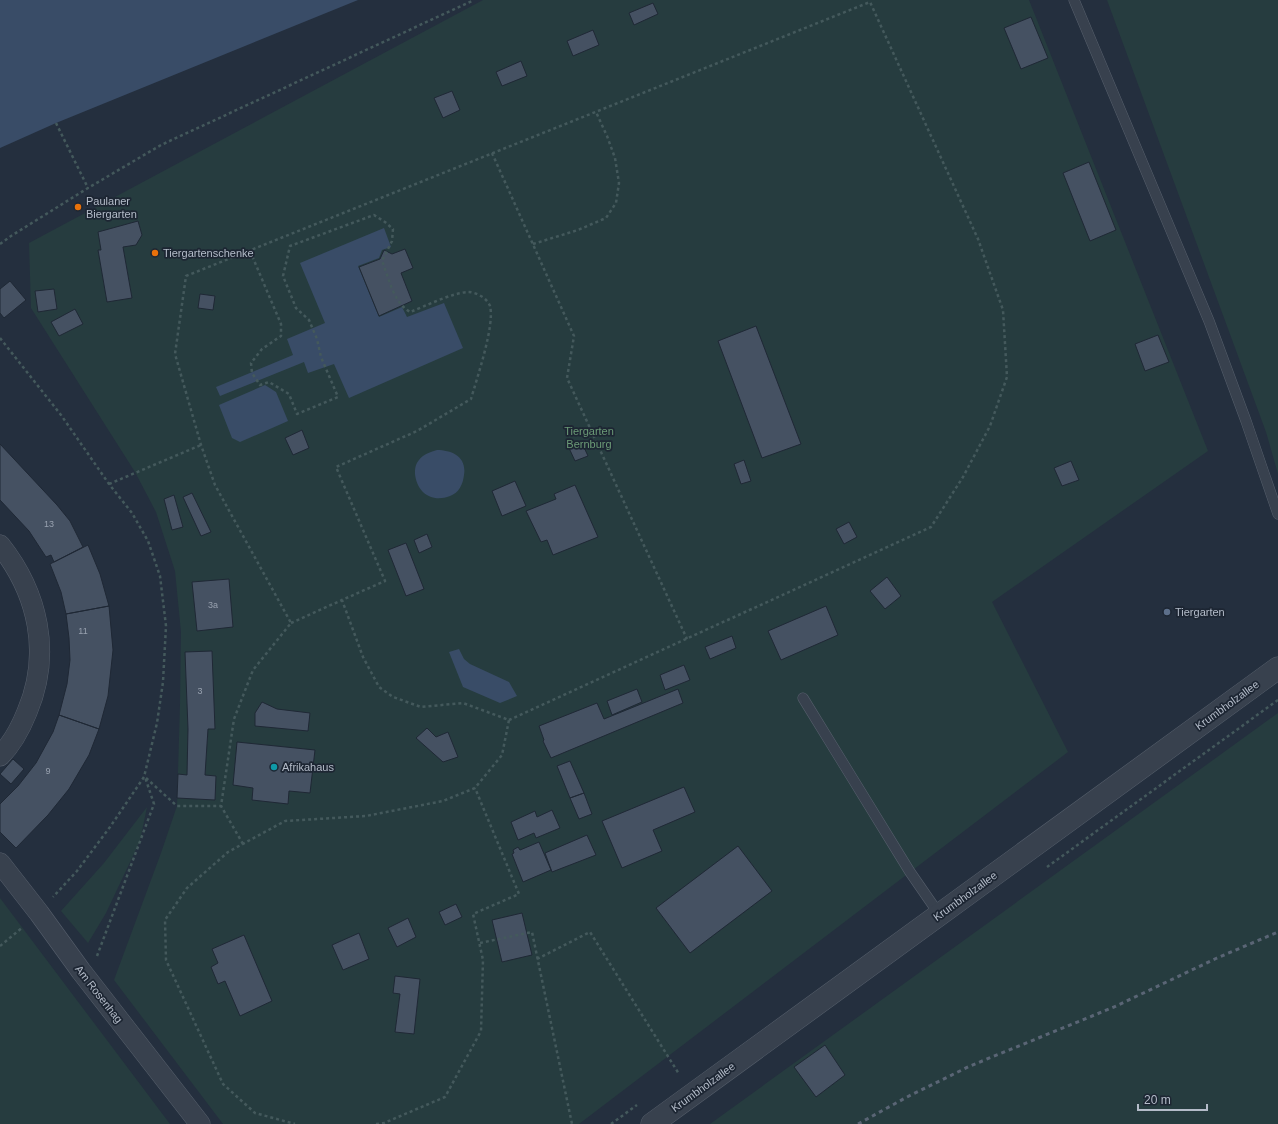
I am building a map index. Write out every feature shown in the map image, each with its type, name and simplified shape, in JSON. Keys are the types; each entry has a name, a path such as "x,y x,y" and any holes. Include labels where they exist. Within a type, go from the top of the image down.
{"street":[{"path":"0,545 17,568 33,605 38,624 40,661 34,693 23,723 0,756"},
{"name":"Krumbholzallee","path":"652,1124 1278,668"},
{"name":"Am Rosenhag","path":"0,863 39,913 80,971 200,1124"}],"lane":[{"path":"1074,0 1209,321 1278,514"},
{"path":"803,698 910,872 939,914"}],"path":[{"path":"0,244 88,188 162,145 474,0"},
{"path":"291,623 215,485 201,445 176,354 186,276 870,2 978,239 1003,310 1007,377 990,426 963,477 931,527 509,720 463,703 421,708 393,697 379,688 363,657 342,600"},
{"path":"533,244 578,230 606,218 616,203 619,183 615,158 596,112"},
{"path":"56,123 88,188"},
{"path":"492,153 574,336 567,378 687,639"},
{"path":"243,844 221,806 234,719 253,670 291,623 385,581 336,467 417,431 471,398 482,362 491,314 489,304 486,300 475,293 468,292 458,293 410,312 406,310 398,302 382,261 392,241 393,229 374,215 290,246 282,276 296,308 309,320 317,339 321,357 338,397 297,414 289,394 269,382 260,385 252,373 251,363 262,349 281,336 281,324 250,250"},
{"path":"0,338 61,415 109,484 132,513 148,541 160,576 166,626 163,682 157,723 144,777 110,827 77,871 39,913 0,946"},
{"path":"109,484 201,445"},
{"path":"295,1124 255,1113 223,1084 166,960 165,920 187,888 228,852 285,822 366,816 443,801 476,788 502,755 509,720"},
{"path":"144,777 176,806 221,806"},
{"path":"80,971 98,955 154,804 144,777"},
{"path":"376,1124 384,1124 445,1097 481,1031 484,960 473,914 519,894 476,788"},
{"path":"480,943 532,932 572,1124"},
{"path":"537,959 590,932 679,1074"}],"green space":[{"name":"Tiergarten Bernburg","path":"483,0 1029,0 1208,451 992,602 1068,752 579,1124 223,1124 114,980 177,806 181,632 175,571 156,512 135,472 31,308 29,243"},
{"path":"1107,0 1278,0 1278,474 1266,432"},
{"path":"1278,713 1278,1124 710,1124"},
{"path":"147,807 140,841 106,913 88,943 61,911 104,863"},
{"path":"0,898 170,1124 0,1124"}],"water":[{"path":"0,0 358,0 56,123 0,148"},
{"path":"384,228 391,247 382,250 379,258 358,266 379,317 402,307 407,317 444,303 463,348 349,398 334,364 308,373 304,362 220,396 216,387 293,355 287,339 325,323 300,263"},
{"path":"265,385 276,392 288,421 240,442 232,438 219,405"},
{"path":"437,450 453,453 461,459 464,469 463,482 460,488 453,495 443,498 426,495 416,481 415,474 416,465 421,458"},
{"path":"459,649 464,659 470,664 509,682 517,696 500,703 463,687 449,652"}],"building":[{"path":"653,3 658,14 634,25 629,13"},
{"path":"1031,17 1048,58 1021,69 1004,28"},
{"path":"593,30 599,45 573,56 567,41"},
{"path":"521,61 527,76 502,86 496,72"},
{"path":"452,91 460,110 443,118 434,98"},
{"path":"1089,162 1116,230 1090,241 1063,173"},
{"path":"138,221 142,235 136,245 123,247 132,298 107,302 98,250 101,250 98,232"},
{"path":"405,249 413,268 401,273 412,301 379,316 359,267 380,259 384,250 392,254"},
{"path":"10,281 26,300 4,318 0,313 0,289"},
{"path":"54,289 57,309 38,312 35,291"},
{"path":"200,294 215,296 213,310 198,308"},
{"path":"75,309 83,324 59,336 51,322"},
{"path":"756,326 801,444 762,458 718,341"},
{"path":"1158,335 1169,362 1145,371 1135,344"},
{"path":"302,430 309,448 293,455 285,438"},
{"path":"582,443 588,456 575,461 569,448"},
{"path":"0,444 70,521 83,547 54,562 51,555 46,557 29,531 0,500"},
{"path":"744,460 751,481 741,484 734,464"},
{"path":"1071,461 1079,480 1062,486 1054,468"},
{"path":"515,481 526,506 502,516 492,491"},
{"path":"575,485 598,537 553,555 547,540 541,542 526,511 556,499 554,494"},
{"path":"192,493 211,532 201,536 183,497"},
{"path":"174,495 183,527 172,530 164,499"},
{"path":"849,522 857,537 844,544 836,529"},
{"path":"427,534 432,547 419,553 414,540"},
{"path":"406,543 424,589 406,596 388,550"},
{"path":"88,545 100,574 109,606 66,614 61,592 50,564"},
{"path":"887,577 901,596 885,609 870,591"},
{"path":"229,579 233,627 197,631 192,582"},
{"path":"109,606 113,650 108,696 99,729 59,715 67,684 70,660 66,614"},
{"path":"826,606 838,635 781,660 768,631"},
{"path":"732,636 736,648 710,659 705,647"},
{"path":"212,651 215,729 208,729 205,775 216,776 215,800 177,798 178,774 187,775 188,729 185,652"},
{"path":"684,665 690,680 665,690 660,675"},
{"path":"637,689 642,702 612,715 607,701"},
{"path":"678,689 683,703 551,758 543,741 544,740 539,726 597,703 604,719"},
{"path":"262,702 277,709 310,713 308,731 255,726 255,713"},
{"path":"59,715 99,729 89,755 69,789 48,815 16,848 0,832 0,804 18,786 36,763 53,732"},
{"path":"427,728 436,737 448,732 458,757 443,762 416,738"},
{"name":"Afrikahaus","path":"237,742 315,750 310,793 289,791 288,804 252,800 253,788 233,785"},
{"path":"13,759 24,769 11,784 0,774"},
{"path":"570,761 584,793 570,798 557,766"},
{"path":"684,787 695,812 653,830 662,851 622,868 602,821"},
{"path":"584,793 592,814 579,819 570,798"},
{"path":"552,810 560,828 536,838 534,833 518,840 511,822 535,811 537,817"},
{"path":"587,835 596,855 552,872 545,853"},
{"path":"539,842 551,870 523,882 512,854 514,853 513,850 518,847 520,850"},
{"path":"738,846 772,891 690,953 656,908"},
{"path":"456,904 462,917 445,925 439,912"},
{"path":"522,913 532,955 502,962 492,920"},
{"path":"408,918 416,937 397,947 388,928"},
{"path":"359,933 369,959 343,970 332,945"},
{"path":"244,935 272,1001 240,1016 225,981 218,984 211,967 218,963 212,949"},
{"path":"395,976 420,979 414,1034 395,1032 400,994 393,993"},
{"path":"825,1045 845,1075 816,1097 794,1067"}],"railway":[{"path":"858,1124 907,1097 970,1066 1114,1007 1217,958 1278,932"}],"place":[{"name":"Paulaner Biergarten","path":"78,207"},
{"name":"Tiergartenschenke","path":"155,253"},
{"name":"Tiergarten","path":"1167,612"},
{"name":"Afrikahaus","path":"274,767"}]}
